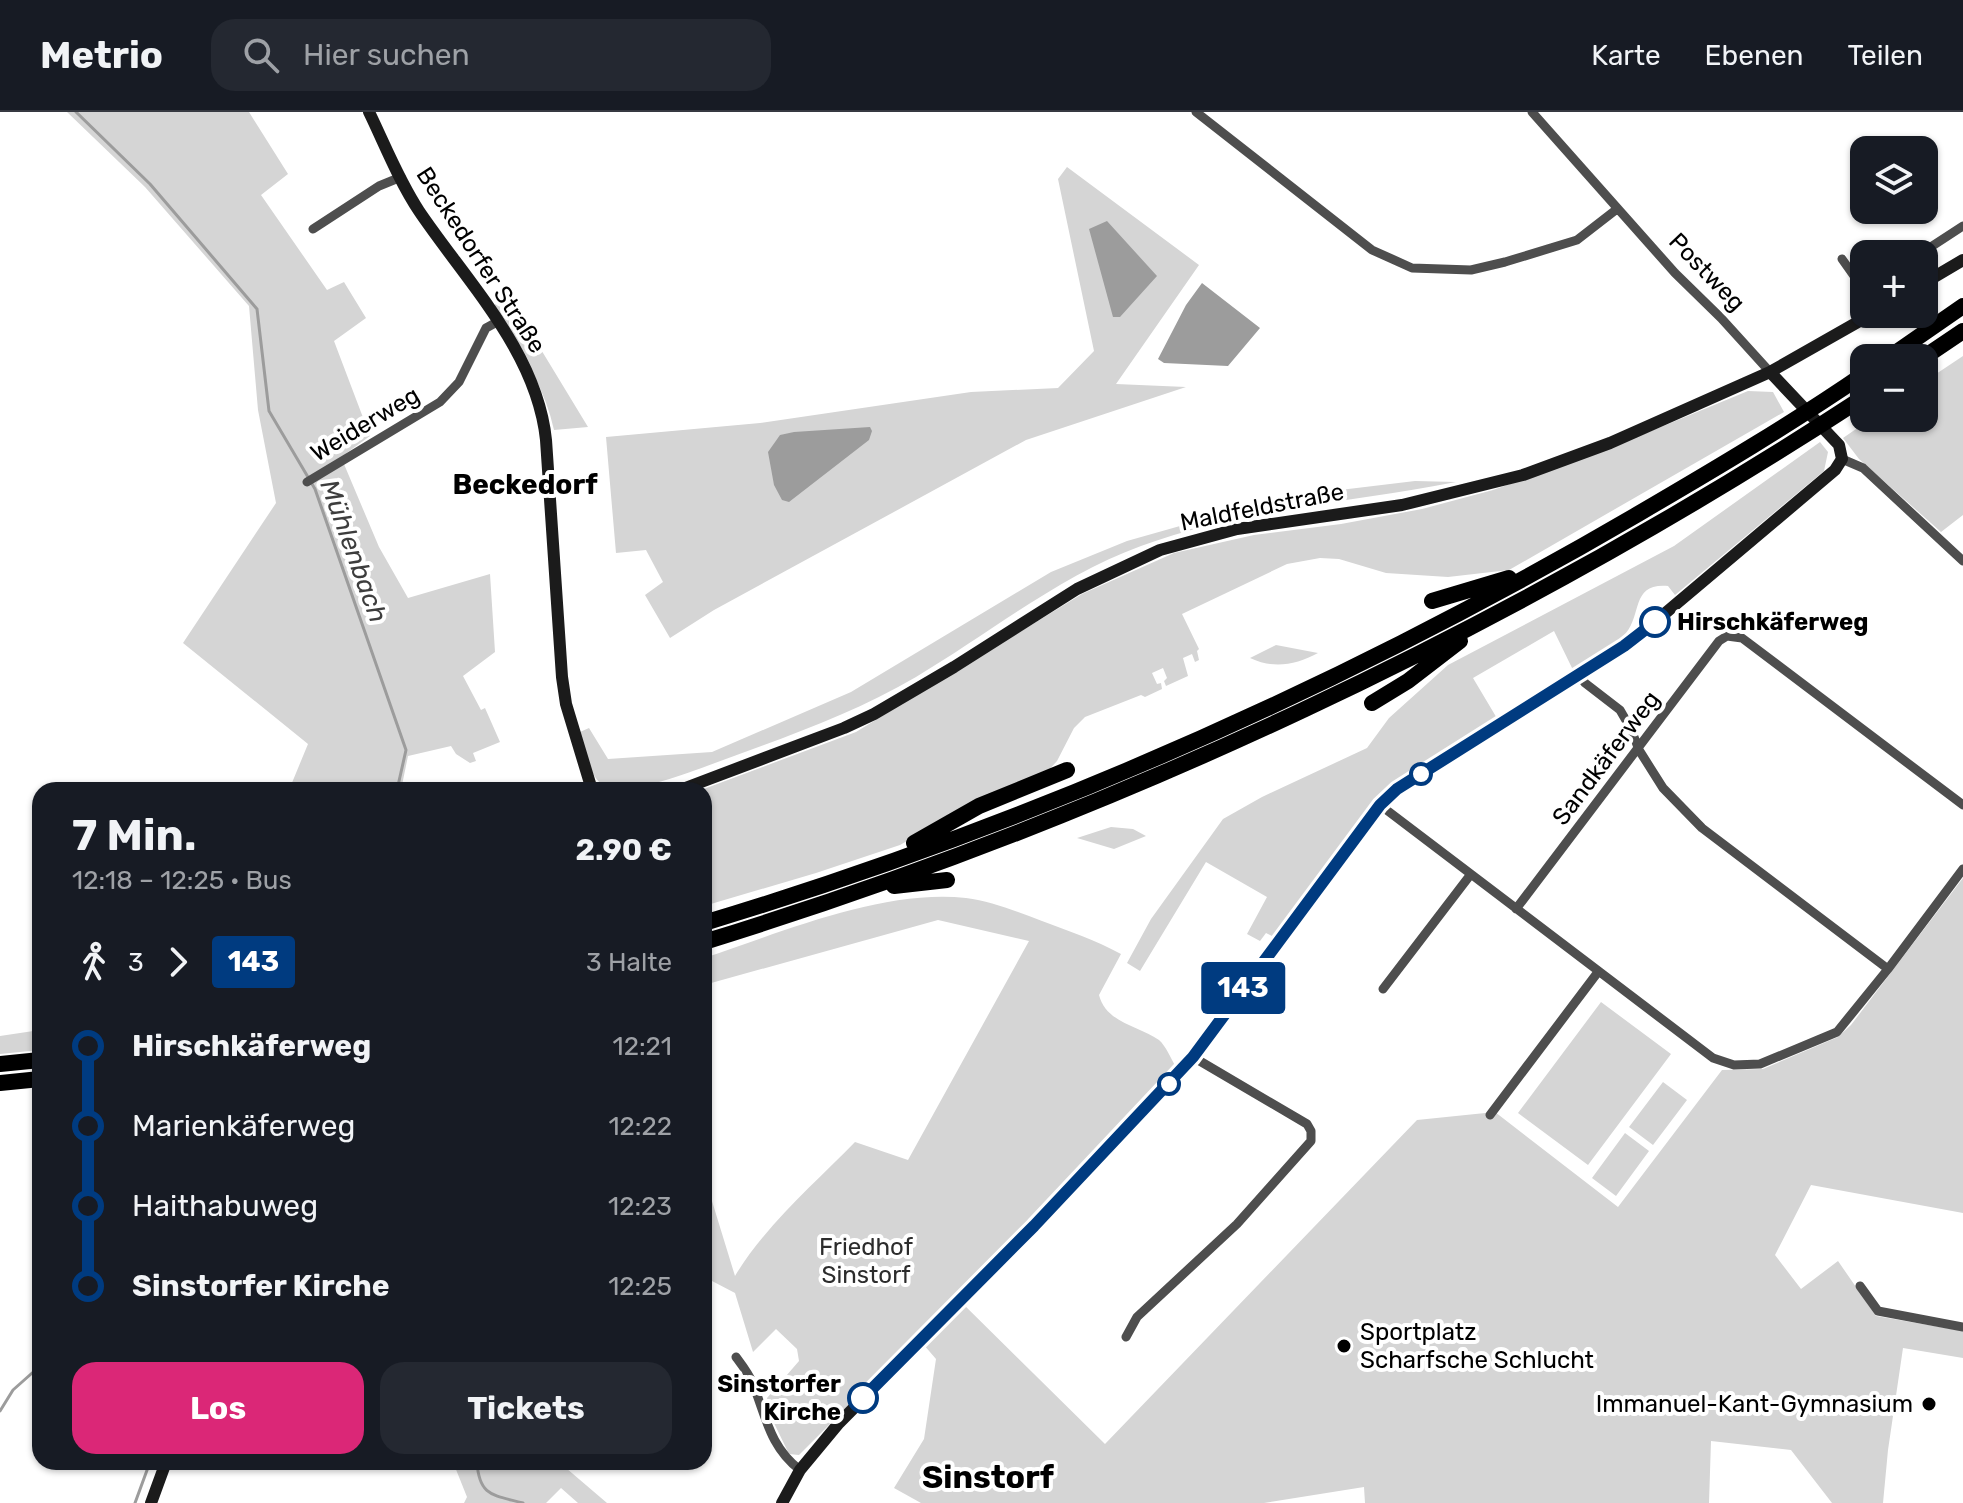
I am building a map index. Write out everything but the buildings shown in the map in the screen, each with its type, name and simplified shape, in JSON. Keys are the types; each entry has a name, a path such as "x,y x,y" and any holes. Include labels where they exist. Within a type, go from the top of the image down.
{"highway":[{"path":"1908,344 1963,306"},
{"path":"1938,348 1963,331"},
{"path":"712,920 868,870 1075,791 1201,738 1402,643 1549,566 1850,384"},
{"path":"712,939 849,894 1068,813 1308,707 1504,610 1675,514 1850,406"},
{"path":"1432,601 1549,566"},
{"path":"1372,703 1408,681 1504,610"},
{"path":"868,870 979,806 1067,770"},
{"path":"849,894 947,880"},
{"path":"0,1064 32,1061"},
{"path":"0,1083 32,1080"}],"street":[{"name":"Beckedorfer Straße","path":"369,112 417,208 468,276 526,368 542,408 562,677 566,704 588,782"},
{"path":"1196,112 1372,250 1412,268 1471,270 1516,258 1577,240 1617,209"},
{"name":"Postweg","path":"1532,112 1617,209 1839,445 1841,462"},
{"path":"313,229 379,186 401,177"},
{"path":"1938,242 1963,226"},
{"path":"1842,259 1850,270"},
{"path":"1938,275 1963,260"},
{"name":"Weiderweg","path":"307,482 433,408 459,382 486,328 497,322"},
{"name":"Maldfeldstraße","path":"701,782 874,714 1077,589 1160,550 1237,529 1402,505 1523,475 1610,443 1770,372 1850,327"},
{"path":"782,1503 800,1470 847,1415 1034,1226 1193,1057 1380,805 1397,789 1637,637 1841,462 1863,468 1963,561"},
{"name":"Sandkäferweg","path":"1516,909 1719,641 1731,636 1742,638 1963,805"},
{"path":"1579,675 1620,710 1639,750 1663,788 1702,828 1888,969"},
{"path":"1380,805 1713,1058 1734,1065 1760,1064 1837,1032 1963,869"},
{"path":"1383,989 1471,874"},
{"path":"1490,1115 1598,972"},
{"path":"1126,1337 1137,1317 1237,1224 1311,1141 1307,1124 1193,1057"},
{"path":"1860,1286 1878,1311 1963,1327"},
{"path":"736,1357 752,1381 771,1436 783,1455 800,1470"},
{"path":"151,1503 163,1470"}],"green space":[{"path":"67,112 249,112 288,174 261,195 327,290 344,282 366,318 334,341 370,436 341,457 379,547 408,598 490,574 495,652 463,676 481,710 485,708 500,742 473,753 476,761 470,763 456,754 451,746 408,756 403,782 292,782 308,744 183,643 276,503 258,410 249,306 145,187"},
{"path":"1067,167 1199,265 1116,384 1186,387 1026,440 714,610 670,638 645,595 663,582 646,550 616,553 606,437 760,423 971,392 1058,388 1094,351 1058,179"},
{"path":"506,292 588,427 554,430 537,381 494,306"},
{"path":"1963,356 1963,515 1941,532 1859,459 1843,438 1852,432 1938,432 1938,373"},
{"path":"1748,391 1773,392 1784,412 1509,570 1448,577 1386,573 1339,559 1320,558 1287,564 1182,614 1199,649 1199,660 1195,662 1192,654 1183,658 1188,676 1166,686 1163,668 1152,673 1162,689 1085,717 1074,728 1057,761 1046,773 978,800 900,845 712,904 712,786 856,732 1082,594 1174,553 1254,535 1341,524 1422,509 1493,490 1610,448"},
{"path":"1820,442 1828,452 1824,471 1675,595 1668,586 1648,589 1639,601 1626,633 1608,648 1573,670 1554,631 1473,678 1498,720 1389,788 1368,808 1274,937 1266,933 1260,941 1247,934 1267,897 1206,862 1140,971 1127,963 1151,919 1223,819 1262,797 1367,748 1389,718 1448,665 1674,546"},
{"path":"1415,481 1456,482 1257,515 1179,533 1141,546 1053,589 916,677 868,703 792,735 677,776 658,782 599,782 589,765 580,732 589,728 608,759 712,752 851,692 1051,572 1127,541 1340,490"},
{"path":"1276,645 1318,653 1284,664 1267,664 1250,658"},
{"path":"1111,827 1133,829 1146,836 1114,849 1077,838"},
{"name":"Friedhof Sinstorf","path":"1963,878 1963,1213 1811,1185 1775,1255 1801,1289 1838,1261 1876,1316 1963,1331 1963,1358 1903,1348 1883,1503 1832,1503 1791,1450 1711,1441 1709,1503 1365,1503 1364,1487 1264,1503 921,1503 894,1488 924,1439 936,1359 917,1337 799,1455 789,1454 773,1421 767,1398 799,1361 797,1349 776,1329 753,1352 735,1293 712,1281 712,1201 735,1276 775,1223 855,1142 908,1160 1029,941 938,920 712,983 712,955 799,925 867,906 934,897 966,898 1014,911 1121,954 1099,995 1103,1004 1116,1018 1159,1040 1176,1067 956,1297 1105,1444 1417,1120 1495,1112 1618,1207 1722,1070 1763,1069 1838,1037 1851,1025"},
{"path":"1601,1002 1671,1054 1588,1165 1518,1113"},
{"path":"32,1031 32,1051 0,1054 0,1036"},
{"path":"1663,1082 1687,1100 1653,1145 1629,1127"},
{"path":"1625,1133 1649,1151 1616,1196 1592,1178"},
{"path":"456,1470 568,1470 607,1503 578,1503 561,1488 546,1503 464,1503 467,1497"}],"shaded area":[{"path":"1107,221 1157,276 1120,317 1113,317 1089,229"},
{"path":"1202,283 1260,328 1228,366 1164,363 1158,359 1186,305"},
{"path":"870,427 869,440 789,502 782,500 774,485 768,452 780,435"}],"waterway":[{"name":"Mühlenbach","path":"76,112 150,184 257,309 269,411 315,489 406,750 399,782"},
{"path":"0,1411 13,1390 32,1373"},
{"path":"135,1503 147,1470"},
{"path":"478,1470 481,1482 490,1493 523,1503"}],"bus line":[{"name":"143","path":"863,1398 1169,1085 1380,805 1397,789 1624,646 1655,622"}],"place":[{"name":"Hirschkäferweg","path":"1655,622"},
{"name":"Sportplatz Scharfsche Schlucht","path":"1344,1346"},
{"name":"Sinstorfer Kirche","path":"863,1398"},
{"name":"Immanuel-Kant-Gymnasium","path":"1929,1404"}],"district":[{"name":"Beckedorf","path":"525,484"},
{"name":"Sinstorf","path":"988,1477"}]}
